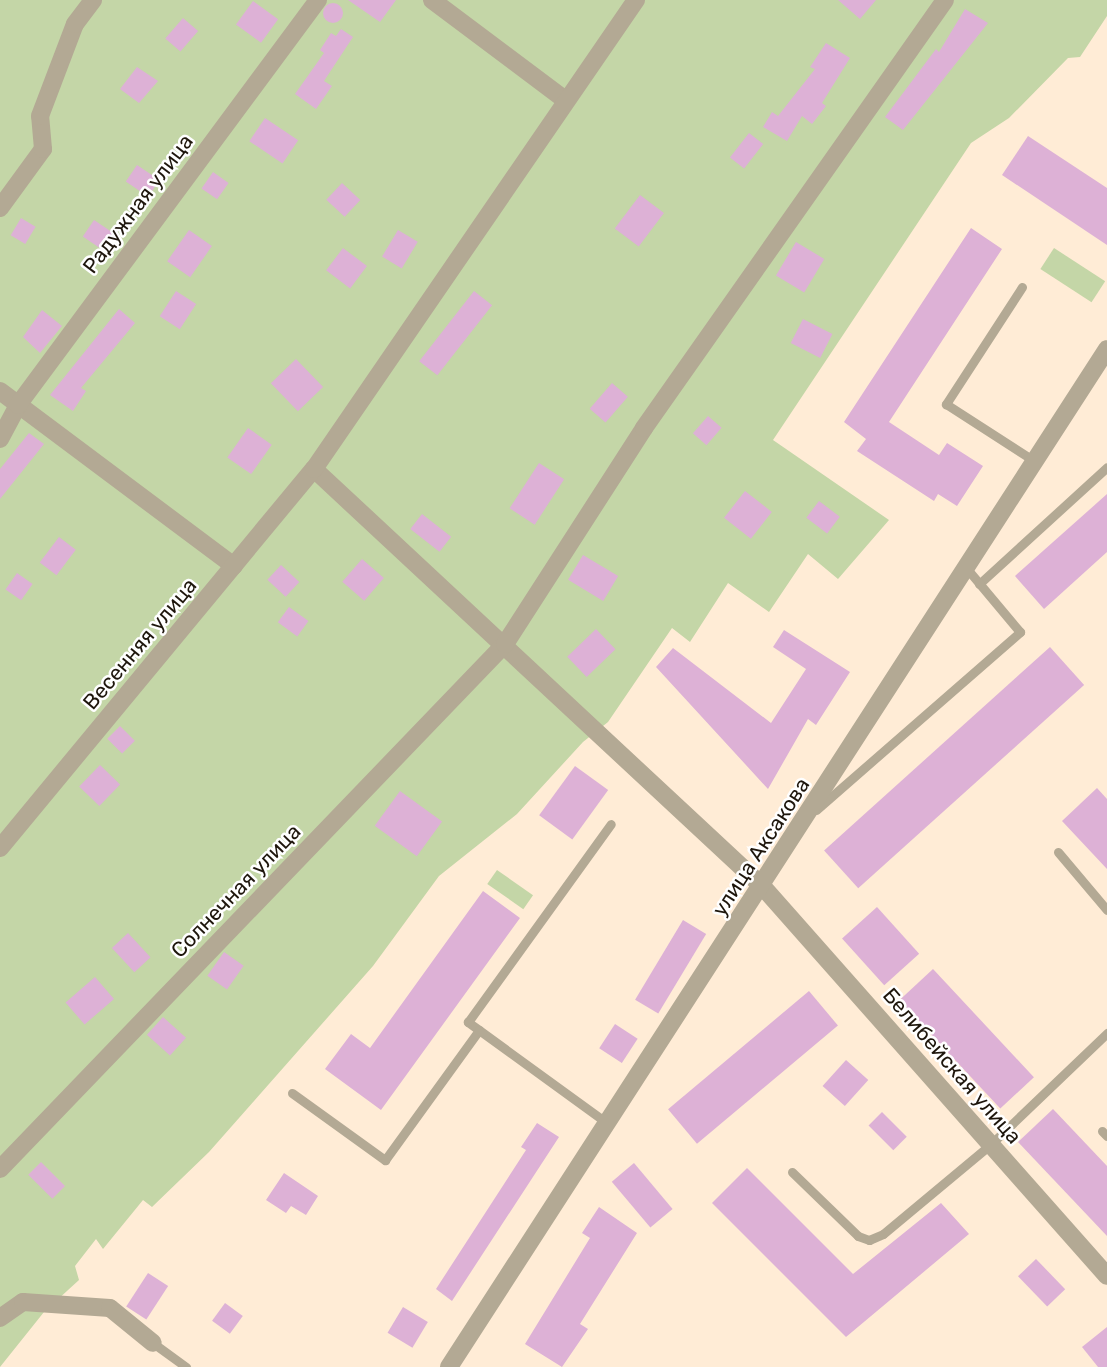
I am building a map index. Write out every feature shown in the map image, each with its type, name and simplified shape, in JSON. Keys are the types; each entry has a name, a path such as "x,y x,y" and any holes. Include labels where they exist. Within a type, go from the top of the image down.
{"street":[{"path":"0,208 43,149 40,116 75,24 93,0"},
{"name":"Радужная улица","path":"0,439 18,405 318,0"},
{"path":"432,0 564,99"},
{"name":"Весенняя улица","path":"0,848 314,469 564,99 636,0"},
{"name":"Солнечная улица","path":"0,1168 505,644 644,428 945,0"},
{"name":"улица Аксакова","path":"449,1367 809,816 974,577 1036,462 1107,349"},
{"path":"0,391 234,566"},
{"name":"Белибейская улица","path":"314,469 763,887 1107,1276"},
{"path":"0,1318 23,1302 110,1308 153,1343"}],"lane":[{"path":"1022,287 946,404 1036,462"},
{"path":"809,816 1020,632 974,577 1107,467"},
{"path":"608,1124 468,1022 611,824"},
{"path":"1058,852 1107,910"},
{"path":"292,1093 385,1160 479,1030"},
{"path":"792,1172 858,1236 869,1240 883,1234 991,1144 1107,1033"},
{"path":"153,1343 186,1367"}],"green space":[{"path":"0,0 1107,0 1107,16 1080,57 1068,58 1009,118 971,143 773,440 889,520 838,579 808,554 769,612 728,583 690,642 672,628 608,722 583,742 517,814 439,876 373,966 209,1152 152,1207 143,1200 103,1249 96,1239 75,1266 79,1280 44,1312 0,1367"},
{"path":"1054,248 1105,281 1092,302 1040,269"},
{"path":"497,870 533,895 523,909 487,884"}],"building":[{"path":"348,0 396,0 380,22"},
{"path":"838,0 876,0 860,19"},
{"path":"253,1 278,19 261,43 236,24"},
{"path":"329,3 337,3 343,13 337,23 329,23 323,17 323,9"},
{"path":"965,9 988,23 903,130 885,117 936,49 939,52"},
{"path":"183,18 198,31 180,51 165,38"},
{"path":"341,29 353,37 324,81 332,86 316,109 295,94 324,53 320,50 331,33 336,36"},
{"path":"826,43 850,58 822,103 826,106 812,124 802,116 787,141 763,127 772,112 778,116 815,69 810,67"},
{"path":"137,67 158,81 139,103 120,89"},
{"path":"265,118 298,140 283,164 249,141"},
{"path":"749,133 763,144 744,169 730,157"},
{"path":"1028,136 1107,188 1107,245 1002,175"},
{"path":"137,165 159,180 148,197 126,182"},
{"path":"213,172 229,183 217,199 202,188"},
{"path":"342,183 360,200 345,217 326,200"},
{"path":"640,195 664,213 639,247 615,229"},
{"path":"21,218 36,227 25,244 11,235"},
{"path":"94,220 116,235 105,252 83,237"},
{"path":"971,228 1002,249 889,422 939,455 947,443 983,466 957,506 938,494 934,501 857,451 866,439 844,422"},
{"path":"189,230 212,246 190,277 167,261"},
{"path":"398,230 418,242 402,268 382,257"},
{"path":"796,242 824,259 804,292 776,275"},
{"path":"343,248 367,266 350,288 326,270"},
{"path":"176,291 196,304 180,329 160,316"},
{"path":"474,291 492,305 437,375 419,361"},
{"path":"119,309 135,323 81,388 86,391 73,411 50,395"},
{"path":"42,310 62,326 40,353 23,337"},
{"path":"803,319 832,334 820,358 791,343"},
{"path":"296,359 323,387 298,411 271,383"},
{"path":"612,383 628,397 606,422 590,409"},
{"path":"708,416 722,428 706,445 693,433"},
{"path":"248,428 272,445 251,474 227,457"},
{"path":"29,433 44,444 0,499 0,469"},
{"path":"539,463 564,479 535,525 510,508"},
{"path":"745,491 772,512 751,539 724,518"},
{"path":"1107,494 1107,552 1044,609 1015,576"},
{"path":"819,501 840,517 827,533 806,518"},
{"path":"422,514 451,537 439,552 410,529"},
{"path":"59,537 76,550 57,575 40,563"},
{"path":"583,555 618,576 603,601 568,580"},
{"path":"362,559 384,578 364,601 342,582"},
{"path":"281,565 299,582 286,597 267,580"},
{"path":"17,573 33,584 21,600 6,589"},
{"path":"289,607 308,621 297,636 278,622"},
{"path":"596,629 615,649 587,677 567,657"},
{"path":"784,630 850,672 816,725 808,719 768,789 656,667 673,648 771,723 806,669 773,647"},
{"path":"1050,647 1084,685 858,888 824,850"},
{"path":"120,726 135,741 122,754 107,739"},
{"path":"100,765 120,784 99,806 79,787"},
{"path":"575,766 608,790 572,839 539,815"},
{"path":"1097,788 1107,799 1107,869 1062,821"},
{"path":"400,791 442,822 417,856 375,826"},
{"path":"483,891 520,918 381,1110 325,1069 351,1034 370,1048"},
{"path":"877,907 919,954 884,985 842,938"},
{"path":"683,920 706,934 658,1014 635,1000"},
{"path":"128,933 151,957 134,972 112,948"},
{"path":"224,952 244,966 227,990 207,976"},
{"path":"933,969 1034,1077 1000,1109 899,1000"},
{"path":"95,977 114,999 85,1024 66,1003"},
{"path":"809,991 838,1025 697,1144 668,1109"},
{"path":"163,1017 186,1038 170,1056 147,1035"},
{"path":"615,1024 638,1039 622,1063 599,1048"},
{"path":"846,1060 868,1080 845,1106 823,1086"},
{"path":"1053,1109 1107,1166 1107,1236 1018,1142"},
{"path":"882,1112 907,1137 893,1150 869,1125"},
{"path":"537,1123 559,1137 452,1301 436,1289 526,1150 521,1147"},
{"path":"41,1162 65,1186 52,1199 28,1175"},
{"path":"634,1163 673,1209 650,1228 612,1182"},
{"path":"747,1168 853,1274 941,1203 969,1234 846,1337 712,1203"},
{"path":"284,1173 318,1196 306,1215 291,1206 286,1213 266,1200"},
{"path":"599,1207 637,1233 580,1324 588,1329 562,1367 525,1344 590,1238 582,1233"},
{"path":"1036,1259 1065,1289 1047,1307 1018,1276"},
{"path":"148,1273 168,1286 146,1320 126,1307"},
{"path":"225,1303 243,1316 230,1334 212,1321"},
{"path":"403,1307 428,1322 412,1348 388,1333"},
{"path":"1107,1327 1107,1367 1098,1367 1082,1347"}]}
